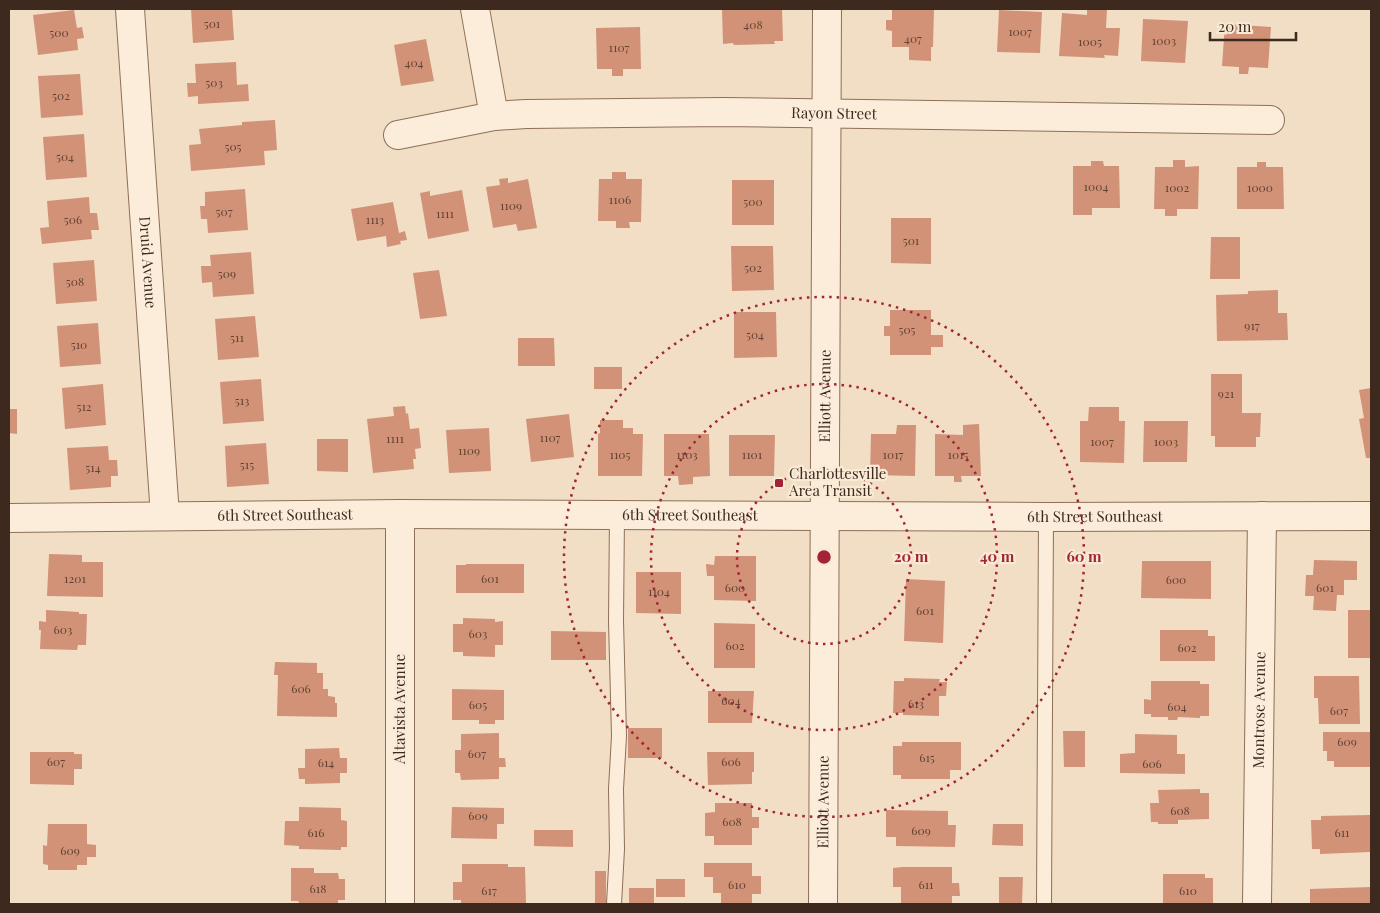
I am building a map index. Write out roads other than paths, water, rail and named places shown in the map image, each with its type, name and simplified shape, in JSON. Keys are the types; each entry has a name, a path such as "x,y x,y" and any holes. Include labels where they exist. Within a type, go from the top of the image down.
{"street":[{"name":"Druid Avenue","path":"130,9 165,516"},
{"path":"475,9 494,116"},
{"name":"Elliott Avenue","path":"823,904 827,9"},
{"name":"Rayon Street","path":"398,135 494,116 526,114 827,114 1270,120"},
{"name":"6th Street Southeast","path":"9,518 400,514 1046,517 1371,516"},
{"name":"Altavista Avenue","path":"400,514 400,904"},
{"name":"Montrose Avenue","path":"1257,904 1262,516"}],"lane":[{"path":"614,904 619,736 616,621 617,515"},
{"path":"1044,904 1046,517"}],"place":[{"name":"Charlottesville Area Transit","path":"779,483"}]}
